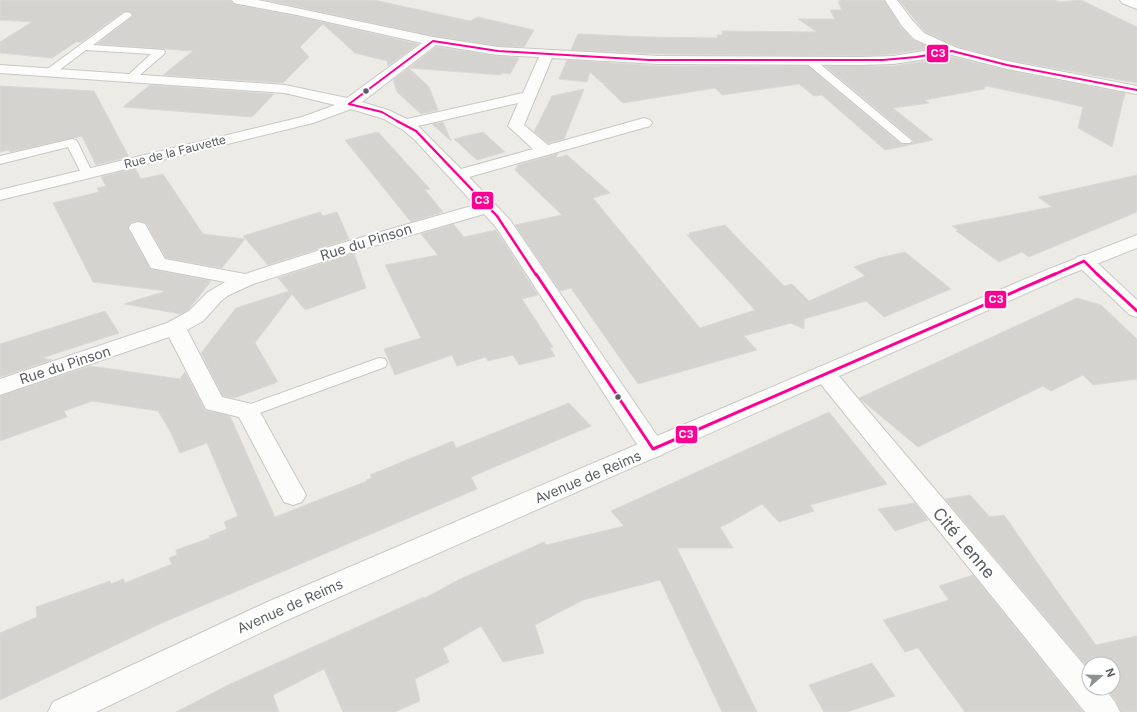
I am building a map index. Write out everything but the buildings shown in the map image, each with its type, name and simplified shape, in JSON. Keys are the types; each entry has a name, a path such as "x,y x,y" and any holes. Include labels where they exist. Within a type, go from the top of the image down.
{"street":[{"path":"238,0 306,13 433,41 486,50 659,60 894,60 952,51"},
{"path":"891,0 907,23 919,36 952,51 1006,65 1137,90"},
{"path":"1126,0 1137,5"},
{"name":"Rue de la Fauvette","path":"0,195 330,114 349,104 433,41"},
{"path":"546,151 516,126 547,54"},
{"path":"0,69 285,89 382,112 405,124 420,136 458,175 506,228 653,449"},
{"path":"405,124 528,96"},
{"path":"458,175 644,123"},
{"name":"Rue du Pinson","path":"0,387 176,328 196,316 222,291 246,280 348,247 488,207"},
{"name":"Rue du Pinson","path":"138,228 158,264 246,280"},
{"name":"Avenue de Reims","path":"64,712 232,631 653,449 824,373 1084,261 1137,241"},
{"path":"1084,261 1137,311"},
{"path":"176,328 214,404 248,411 292,495"},
{"name":"Cité Lenne","path":"824,373 1104,712"}],"lane":[{"path":"50,72 127,15"},
{"path":"84,47 160,52 130,78"},
{"path":"810,60 906,141"},
{"path":"0,160 72,143 87,174"},
{"path":"248,411 379,363"}],"transit line":[{"name":"C3","path":"349,104 433,41 498,51 649,60 883,60 916,57 952,51 1007,65 1137,90"},
{"name":"C3","path":"349,104 382,112 416,131 497,216 653,449 1084,261 1137,311"}]}
